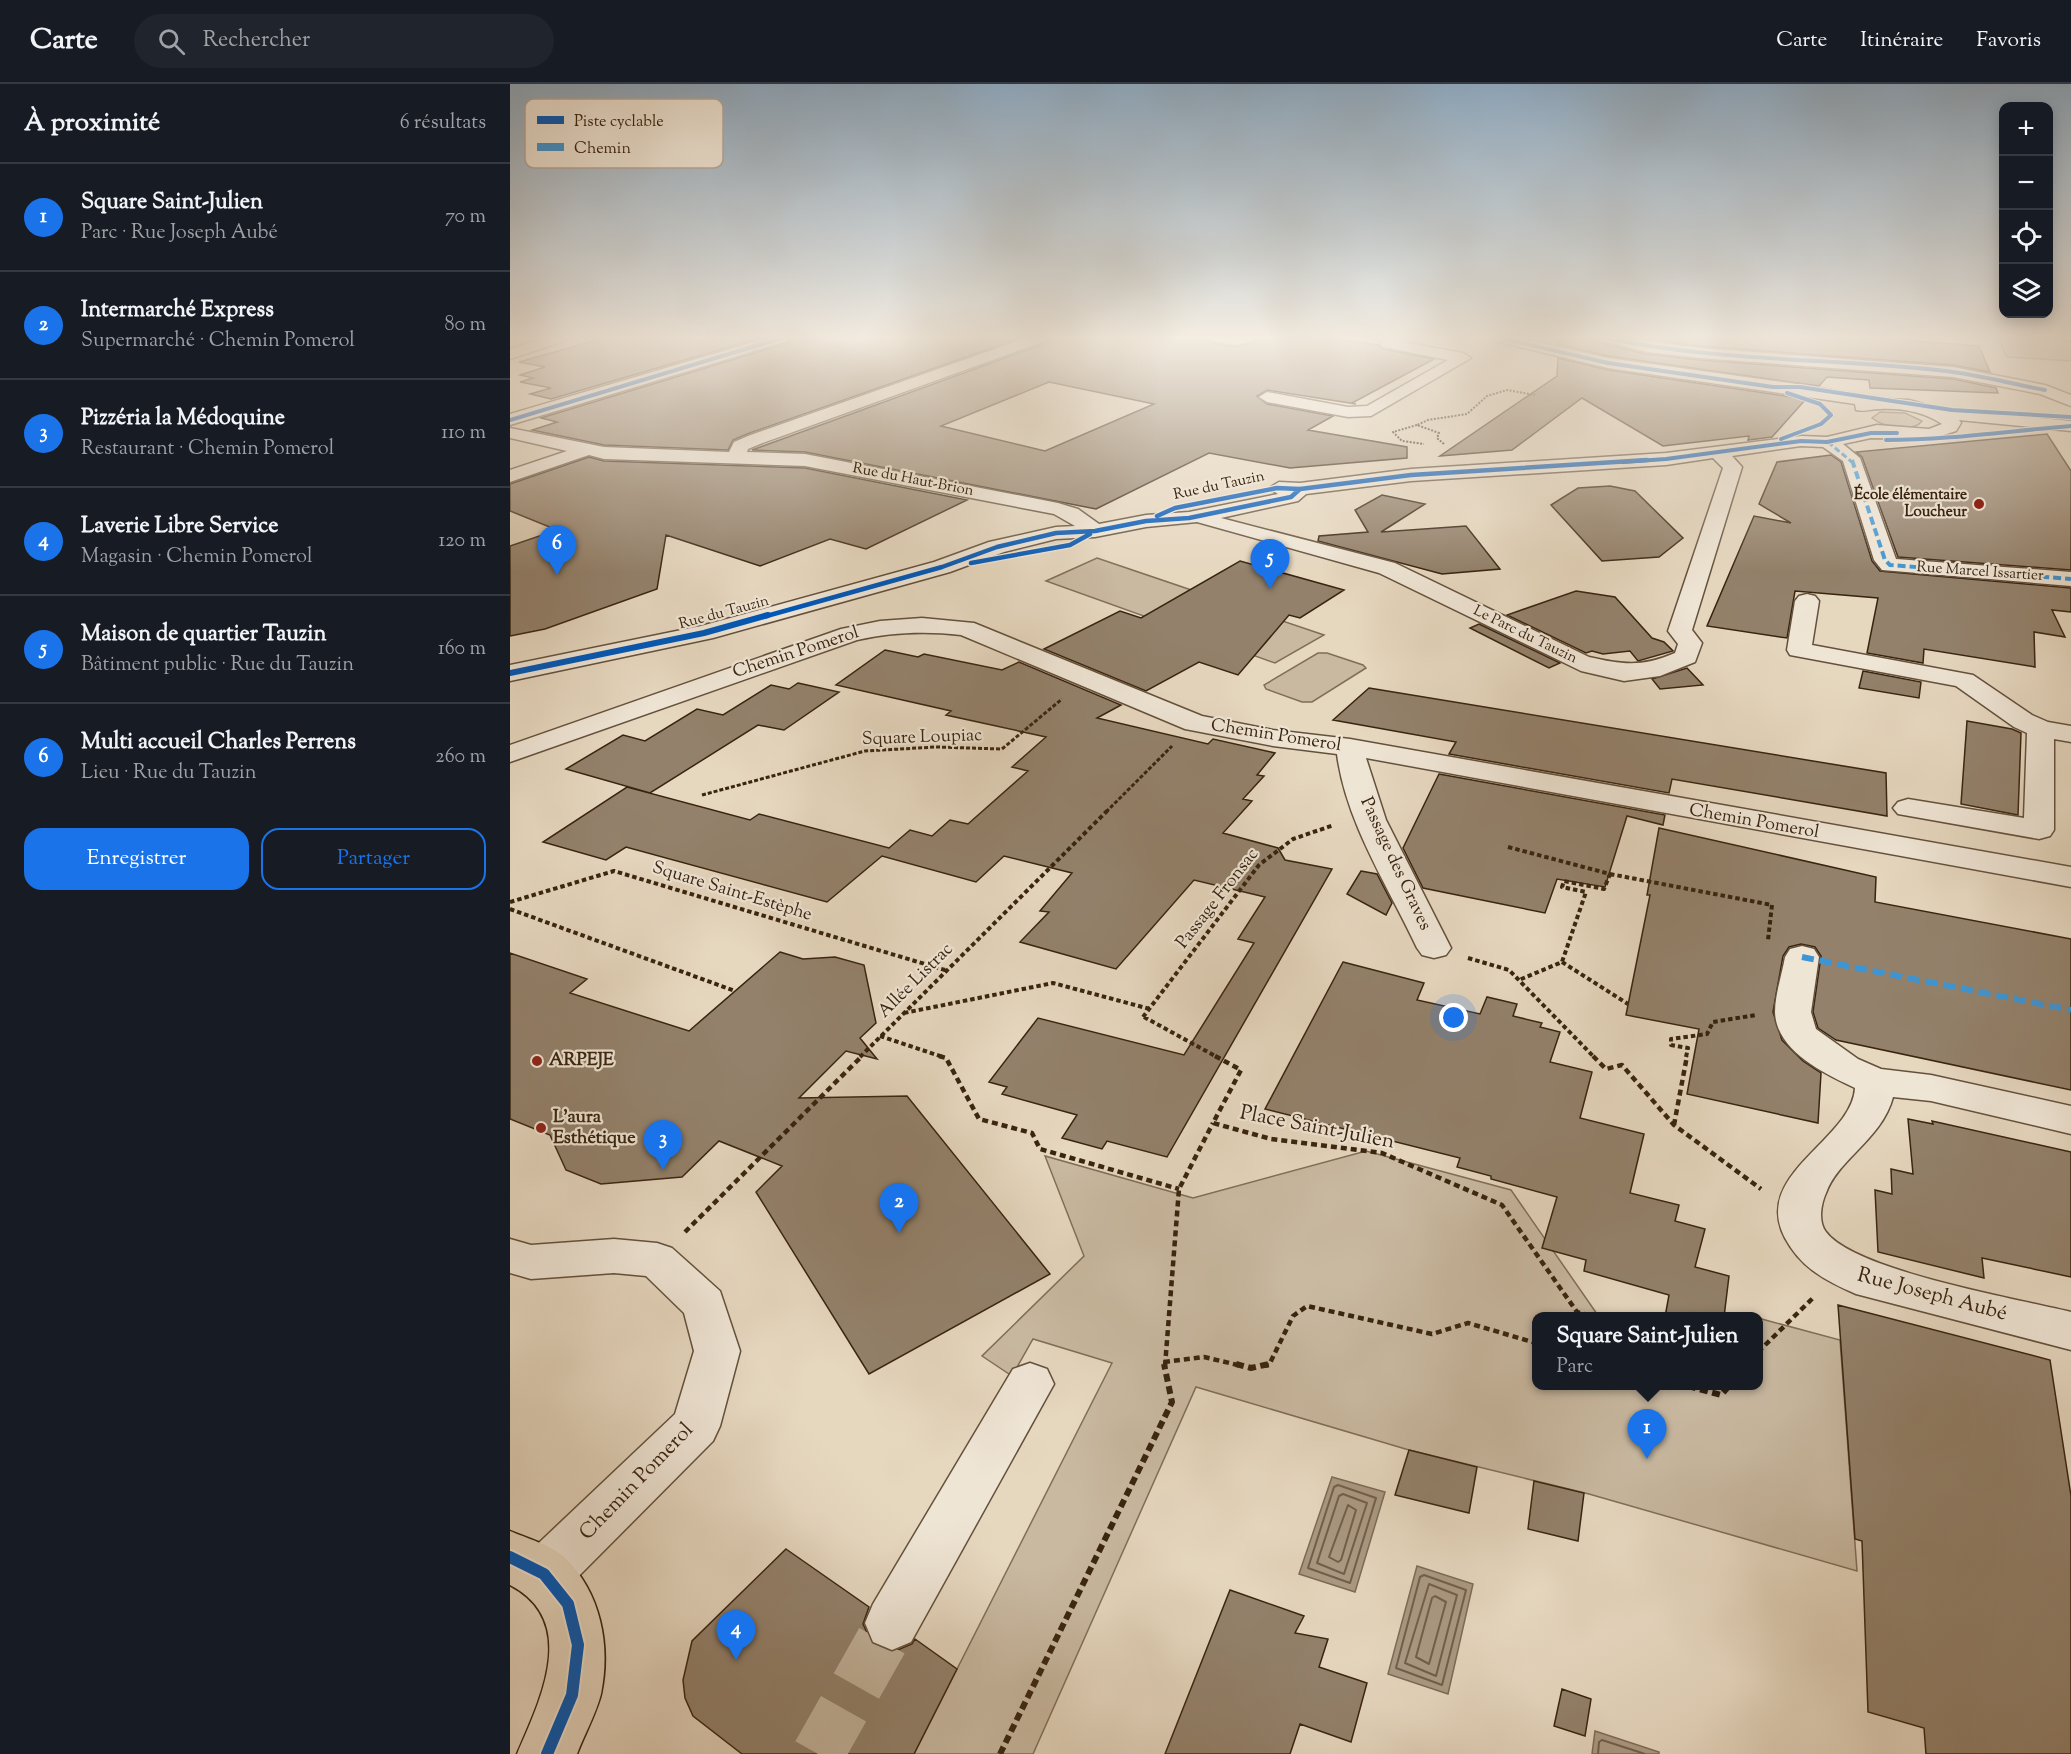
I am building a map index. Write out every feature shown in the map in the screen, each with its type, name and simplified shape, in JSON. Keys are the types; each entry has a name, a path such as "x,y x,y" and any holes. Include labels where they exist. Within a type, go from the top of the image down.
{"main road":[{"path":"527,1566 568,1604 578,1645 572,1695 547,1754"}],"street":[{"path":"736,457 740,446 822,416"},
{"name":"Rue du Tauzin","path":"1801,441 1808,435 1843,424 1848,416"},
{"path":"1851,416 1858,424 1898,433 1941,432 1995,426 2067,424"},
{"path":"1940,416 1952,423 1950,428 1941,432"},
{"path":"1964,416 2067,424"},
{"name":"Rue du Haut-Brion","path":"510,433 584,451 781,458 831,464 1058,509 1071,513 1095,531"},
{"name":"Rue du Tauzin","path":"1146,521 1175,508 1277,488 1300,489 1391,477 1718,453 1801,441 1827,442 1871,434 1898,433"},
{"name":"Rue Marcel Issartier","path":"1827,442 1851,458 1885,560 1890,564 2071,579"},
{"path":"510,476 584,451"},
{"name":"Le Parc du Tauzin","path":"1189,518 1239,527 1387,568 1581,663 1624,673 1660,668 1686,657 1690,643 1680,631 1733,467 1718,453"},
{"name":"Rue du Tauzin","path":"510,673 704,633 942,567 1012,558 1070,545 1095,531 1146,521 1189,518 1291,497 1300,489"},
{"path":"1146,521 1176,532 1343,577"},
{"path":"1807,601 1798,650 1964,680 2023,721 2042,729 2071,734"},
{"name":"Chemin Pomerol","path":"510,754 636,712 712,681 850,634 887,625 925,623 966,628 1195,723 1273,738 1350,747 1742,820 2071,877"},
{"path":"1908,808 2039,830 2042,729"},
{"name":"Passage des Graves","path":"1350,747 1350,764 1370,817 1434,948"},
{"path":"1784,953 1792,1012 1799,1035 1845,1068 1875,1081 1931,1088 2071,1120"},
{"path":"1800,1214 1803,1194 1812,1178 1866,1113 1874,1098 1875,1081"},
{"name":"Rue Joseph Aubé","path":"1800,1214 1803,1234 1818,1252 1842,1269 1872,1281 2071,1331"},
{"path":"510,1256 531,1262 614,1256 657,1260"},
{"name":"Chemin Pomerol","path":"527,1566 696,1426 717,1351 704,1304 657,1260"},
{"path":"892,1623 1030,1384"}],"path":[{"path":"1425,444 1402,441 1393,432 1417,426 1428,420 1454,416"},
{"path":"1417,426 1439,433 1437,438 1470,471"},
{"path":"1437,446 1449,448"},
{"path":"1508,848 1610,874 1772,905 1784,953"},
{"path":"1519,980 1562,962 1586,892 1562,887 1564,881 1604,889 1610,874"},
{"path":"510,909 735,991"},
{"path":"1562,962 1628,1004"},
{"path":"903,1013 1053,983 1150,1009"},
{"path":"1674,1125 1688,1048 1671,1045 1671,1040 1707,1034 1713,1022 1764,1014"},
{"path":"880,1036 946,1058 979,1119 1032,1133 1040,1149 1179,1189"},
{"path":"1000,1754 1172,1402 1164,1362 1179,1189 1213,1123"},
{"path":"1763,1347 1842,1269"},
{"path":"1164,1362 1204,1357 1251,1368 1269,1365 1293,1316 1307,1306 1432,1334 1467,1323 1532,1342"},
{"path":"1703,1390 1721,1395 1725,1390"}],"shaded area":[{"path":"1875,416 1911,416 1922,421 1918,425 1905,428 1890,426 1872,418"},
{"path":"1097,558 1324,635 1275,663 1046,581"},
{"path":"1318,653 1327,653 1366,668 1312,702 1302,702 1266,689 1264,685"},
{"path":"1366,1151 1511,1190 1596,1312 1532,1312 1532,1390 1763,1390 1763,1319 1840,1340 1857,1571 1589,1494 1409,1450 1196,1387 1033,1754 914,1754 1112,1363 1033,1339 1012,1376 982,1356 1084,1256 1045,1156 1193,1198"}],"water":[{"path":"1332,1477 1385,1492 1355,1592 1299,1574"},
{"path":"1417,1566 1473,1584 1448,1694 1388,1674"},
{"path":"1595,1731 1659,1752 1659,1754 1592,1754"}],"building":[{"path":"548,416 798,416 733,440 728,450 604,445 532,430 557,422 541,418"},
{"path":"846,416 966,416 941,426 1045,451 1126,416 1333,416 1308,430 1407,447 1407,458 1290,468 1209,453 1096,509 805,452 752,450"},
{"path":"1499,416 1558,416 1512,450 1440,456"},
{"path":"1612,416 1791,416 1772,437 1748,440 1749,436 1663,446"},
{"name":"École élémentaire Loucheur","path":"2047,434 2071,471 2071,570 1898,557 1862,457 1856,452"},
{"path":"1831,455 1841,462 1872,561 1880,571 2071,588 2071,612 2052,610 2065,637 2034,632 2035,667 1924,649 1923,663 1867,653 1878,598 1795,591 1787,638 1707,626 1754,516 1791,523 1759,504 1777,462"},
{"path":"589,457 604,461 805,468 967,500 866,549 830,539 760,566 666,535 657,589 545,629 510,636 510,546 557,530 510,511 510,484"},
{"path":"1610,486 1635,491 1683,538 1659,557 1602,561 1551,505 1578,488"},
{"path":"1382,495 1425,504 1381,532 1466,526 1500,569 1442,574 1318,541 1319,536 1368,532 1355,510"},
{"path":"1240,561 1344,590 1300,618 1289,615 1238,675 1199,662 1146,691 1044,649 1120,611 1141,618"},
{"path":"1576,591 1615,597 1652,638 1664,642 1673,651 1638,661 1630,651 1586,653 1507,615"},
{"path":"1479,624 1560,663 1549,668 1470,628"},
{"path":"885,650 918,657 924,654 1002,670 1019,662 1121,705 1097,718 1208,744 1213,739 1275,753 1257,775 1264,776 1243,799 1252,801 1223,833 1278,848 1285,860 1332,869 1167,1157 1107,1141 1102,1149 1062,1138 1077,1115 1002,1094 1007,1087 989,1082 1038,1018 1184,1055 1254,943 1238,939 1265,897 1194,880 1116,969 1020,942 1049,912 1040,911 1072,873 1004,856 976,882 882,856 827,902 626,847 606,860 543,842 627,787 750,820 759,814 889,848 910,830 932,836 950,820 968,824 1028,771 1012,767 1046,737 946,715 951,711 836,685"},
{"path":"1687,668 1703,685 1660,689 1652,679"},
{"path":"1863,671 1921,682 1919,698 1859,688"},
{"path":"798,683 839,692 784,730 758,725 650,793 566,769 623,735 645,741 697,709 723,715 771,685 789,689"},
{"path":"1369,688 1886,773 1887,816 1672,779 1669,793 1449,754 1456,742 1333,720"},
{"path":"1967,721 2012,729 2021,733 2018,815 1961,804"},
{"path":"1439,774 1665,815 1663,825 1627,816 1605,887 1557,879 1545,913 1423,888 1403,848"},
{"path":"1659,828 1876,877 1875,902 2071,939 2071,1090 1836,1040 1818,1028 1813,1012 1821,956 1815,947 1801,944 1789,947 1783,956 1773,1012 1782,1040 1803,1061 1821,1073 1818,1123 1687,1094 1699,1029 1626,1015 1650,895 1647,895"},
{"path":"1361,871 1377,874 1392,903 1386,915 1347,894"},
{"path":"780,952 803,959 835,957 864,965 876,1023 860,1038 877,1059 846,1051 799,1098 907,1096 1050,1274 869,1374 756,1192 782,1166 719,1141 682,1177 601,1184 566,1170 550,1135 510,1119 510,953 587,979 570,993 689,1031"},
{"path":"1343,962 1424,983 1417,1000 1480,1014 1487,997 1517,1004 1513,1016 1542,1023 1540,1027 1560,1032 1550,1062 1592,1072 1580,1118 1644,1134 1630,1193 1679,1205 1675,1221 1705,1229 1695,1267 1729,1276 1725,1312 1666,1312 1669,1295 1584,1271 1586,1260 1542,1248 1557,1197 1457,1167 1460,1158 1265,1109"},
{"path":"1908,1119 1933,1124 1932,1121 2071,1152 2071,1277 1982,1258 1984,1278 1878,1252 1875,1190 1892,1194 1891,1169 1913,1174"},
{"path":"1838,1305 2050,1360 2071,1496 2071,1754 1926,1754 1924,1728 1868,1712 1862,1541 1855,1539"},
{"path":"1409,1450 1477,1467 1469,1513 1395,1495"},
{"path":"1534,1481 1584,1493 1578,1541 1528,1529"},
{"path":"786,1549 869,1607 863,1624 872,1644 893,1652 912,1644 915,1639 957,1669 914,1754 742,1754 693,1716 685,1698 683,1680 692,1641"},
{"path":"1230,1590 1304,1616 1295,1633 1328,1639 1319,1667 1367,1683 1351,1742 1300,1724 1290,1754 1165,1754"},
{"path":"1562,1689 1591,1699 1585,1736 1554,1726"}],"tunnel":[{"path":"818,1754 892,1623"}],"marked path":[{"path":"1828,442 1851,458 1885,560 1890,565 2071,579"},
{"path":"1802,957 2071,1010"}],"cycle path":[{"path":"510,420 523,416"},
{"path":"1781,439 1793,432 1821,424 1830,416"},
{"path":"2053,416 2071,417"},
{"path":"1886,440 1941,440 1963,435 2071,426"},
{"path":"1157,516 1175,508 1277,488 1300,489 1411,475 1666,459 1801,441 1827,442 1871,433 1897,433"},
{"path":"510,673 704,633 942,567 997,547 1056,533 1095,531 1146,521 1189,518 1291,497 1300,489"},
{"path":"971,563 1070,545 1090,534"},
{"path":"510,1557 544,1574 568,1604 578,1645 572,1695 547,1754"}],"place":[{"name":"École élémentaire Loucheur","path":"1979,504"},
{"name":"Multi accueil Charles Perrens","path":"557,575"},
{"name":"Maison de quartier Tauzin","path":"1270,589"},
{"name":"ARPEJE","path":"537,1061"},
{"name":"L'aura Esthétique","path":"541,1128"},
{"name":"Pizzéria la Médoquine","path":"663,1170"},
{"name":"Intermarché Express","path":"899,1233"},
{"name":"Square Saint-Julien","path":"1647,1459"},
{"name":"Laverie Libre Service","path":"736,1660"}]}
